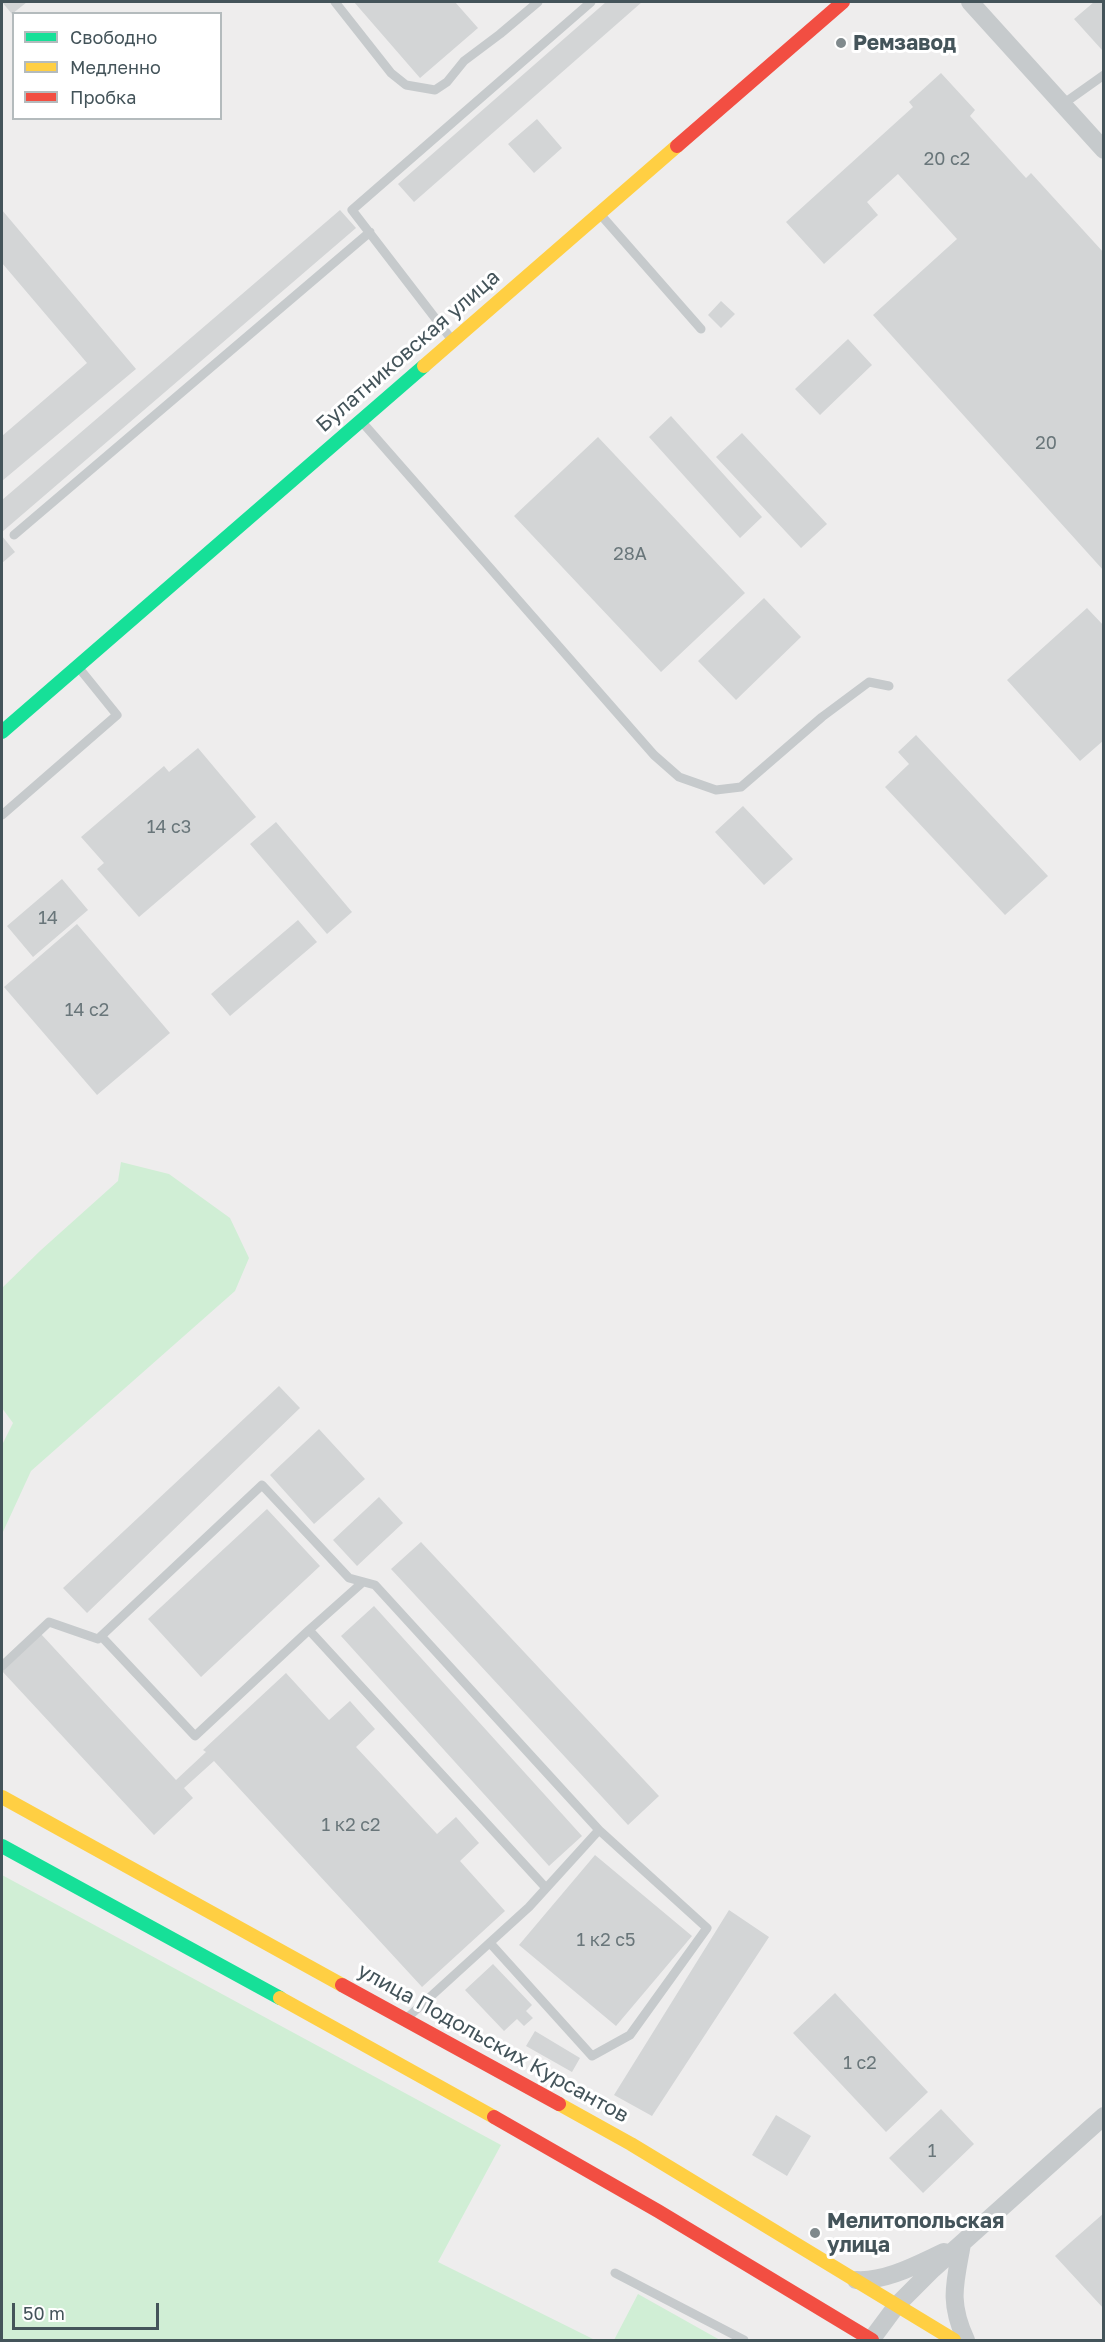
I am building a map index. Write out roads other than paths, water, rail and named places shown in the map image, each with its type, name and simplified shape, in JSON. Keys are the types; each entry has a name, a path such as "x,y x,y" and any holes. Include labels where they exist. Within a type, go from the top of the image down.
{"main road":[{"name":"Булатниковская улица","path":"2,732 843,2"},
{"name":"улица Подольских Курсантов","path":"2,1797 407,2018 632,2144 954,2340"},
{"path":"2,1846 381,2053 620,2188 871,2340"}],"street":[{"path":"970,2 1104,150"},
{"path":"871,2340 897,2304 1104,2116"},
{"path":"856,2280 889,2275 962,2244"},
{"path":"962,2244 953,2302 959,2326 966,2340"}],"lane":[{"path":"335,2 391,73 406,85 435,90 447,82 464,61 538,2"},
{"path":"453,340 352,210 591,2"},
{"path":"1063,104 1104,75"},
{"path":"599,213 701,329"},
{"path":"14,535 370,232"},
{"path":"361,420 654,755 679,777 716,790 741,787 822,717 869,682 889,686"},
{"path":"2,814 117,715 77,667"},
{"path":"2,1666 49,1622 98,1639 262,1485 349,1578 375,1585 599,1830 707,1928 630,2035 592,2056 489,1943"},
{"path":"101,1636 195,1736 363,1582"},
{"path":"309,1630 546,1888"},
{"path":"407,2018 529,1907 599,1830"},
{"path":"615,2273 744,2340"}],"place":[{"name":"Ремзавод","path":"841,43"},
{"name":"Мелитопольская улица","path":"815,2233"}]}
